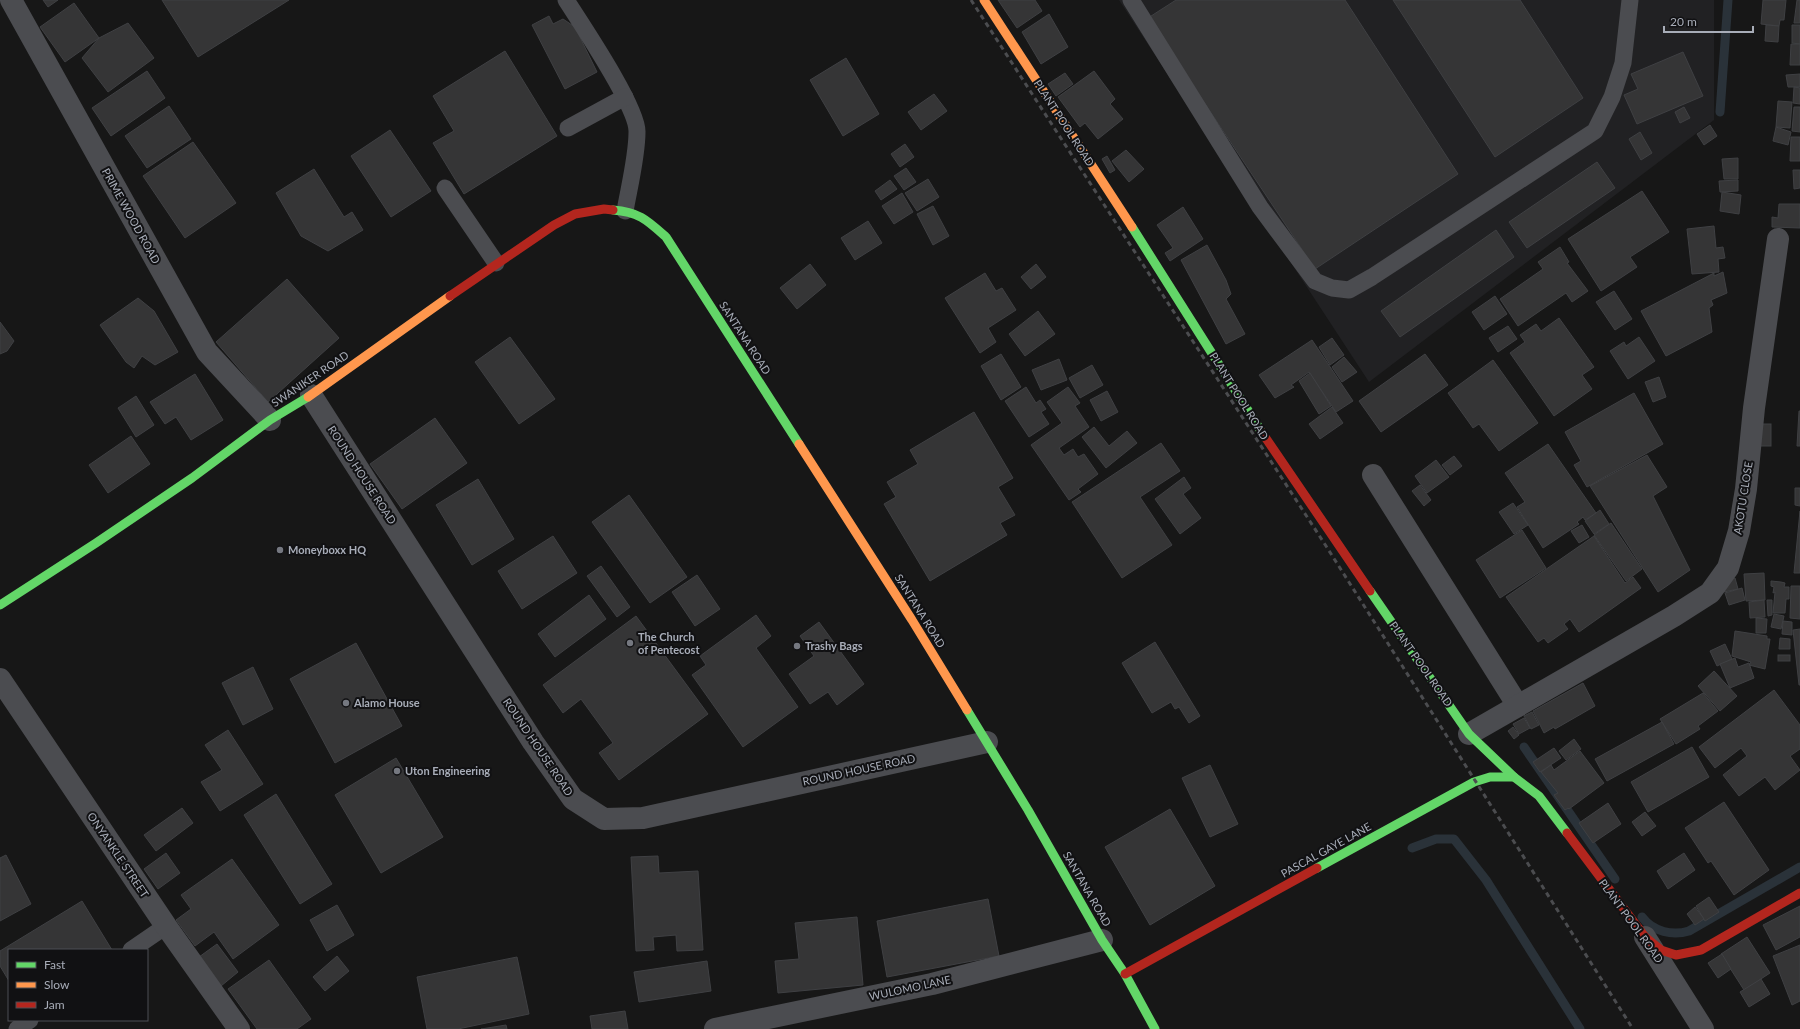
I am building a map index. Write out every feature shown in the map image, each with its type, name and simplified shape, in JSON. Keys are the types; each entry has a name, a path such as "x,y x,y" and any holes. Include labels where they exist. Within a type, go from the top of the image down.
{"street":[{"name":"PRIME WOOD ROAD","path":"11,0 207,352 270,420"},
{"name":"PLANT POOL ROAD","path":"984,0 1167,281 1264,435 1469,734 1514,777 1539,796 1645,938 1703,1029"},
{"name":"SWANIKER ROAD","path":"0,605 102,539 192,478 270,420 311,395 496,263 554,225 575,214 604,209 625,211 645,218"},
{"name":"SANTANA ROAD","path":"645,218 666,237 912,620 1028,810 1102,940 1125,974 1155,1029"},
{"name":"AKOTU CLOSE","path":"1469,734 1674,616 1710,593 1728,568 1739,531 1746,489 1754,408 1778,239"},
{"name":"ROUND HOUSE ROAD","path":"311,395 533,742 573,799 604,819 642,818 987,742"},
{"path":"1373,475 1518,706"},
{"name":"ONYANKLE STREET","path":"0,679 166,926 239,1029"},
{"name":"PASCAL GAYE LANE","path":"1125,974 1474,782 1490,777 1514,777"},
{"path":"1645,938 1662,950 1676,954 1701,950 1800,893"},
{"name":"WULOMO LANE","path":"715,1029 932,984 1102,940"}],"lane":[{"path":"566,0 625,97 634,118 637,131 625,211"},
{"path":"1131,0 1260,207 1315,281 1332,288 1349,290 1372,277 1595,131 1612,97 1623,63 1630,0"},
{"path":"568,128 625,97"},
{"path":"445,188 496,263"},
{"path":"132,949 166,926"},
{"path":"17,1029 29,1021"}],"shaded area":[{"path":"1119,0 1714,0 1714,120 1369,382"}],"building":[{"path":"43,0 58,0 48,7"},
{"path":"162,0 289,0 198,57"},
{"path":"998,0 1035,0 1042,11 1017,28"},
{"path":"1176,0 1345,0 1458,174 1315,269 1148,18"},
{"path":"1393,0 1520,0 1583,98 1495,157"},
{"path":"1763,0 1786,0 1784,20 1780,20 1779,26 1761,24"},
{"path":"1797,0 1800,0 1800,23 1794,23"},
{"path":"74,3 99,38 65,62 40,27"},
{"path":"1049,14 1068,47 1041,64 1022,32"},
{"path":"549,16 553,24 563,19 575,27 597,72 565,89 532,25"},
{"path":"128,23 154,58 108,92 82,58 99,38"},
{"path":"1766,25 1779,26 1778,42 1765,41"},
{"path":"1792,25 1800,25 1800,44 1792,43"},
{"path":"1791,44 1800,44 1800,65 1790,65"},
{"path":"505,51 557,136 464,194 433,143 454,131 433,96"},
{"path":"1683,52 1703,96 1637,124 1624,95 1638,89 1631,74"},
{"path":"846,58 879,114 843,136 810,80"},
{"path":"147,71 165,98 111,136 92,108"},
{"path":"1094,71 1115,99 1110,104 1123,119 1098,139 1085,123 1080,127 1058,97"},
{"path":"1065,73 1073,84 1056,96 1048,84"},
{"path":"1800,74 1800,87 1788,87 1786,75"},
{"path":"1794,87 1800,88 1800,104 1793,103"},
{"path":"934,94 947,111 921,130 908,112"},
{"path":"1778,101 1792,102 1790,128 1776,127"},
{"path":"169,106 191,139 147,168 125,136"},
{"path":"1684,107 1690,118 1680,123 1675,112"},
{"path":"1794,107 1800,107 1800,132 1792,131"},
{"path":"1710,125 1717,136 1704,145 1697,134"},
{"path":"1776,127 1791,132 1788,145 1773,141"},
{"path":"390,130 431,191 391,217 351,156"},
{"path":"1640,132 1652,153 1641,160 1629,139"},
{"path":"1791,137 1800,137 1800,161 1790,161"},
{"path":"193,142 236,203 185,238 143,176"},
{"path":"905,144 914,157 900,167 891,154"},
{"path":"1126,150 1144,169 1129,182 1112,161"},
{"path":"1107,156 1115,170 1110,173 1102,159"},
{"path":"1738,158 1738,179 1724,179 1722,159"},
{"path":"1597,162 1615,188 1527,248 1509,222"},
{"path":"906,168 916,182 904,190 894,176"},
{"path":"314,169 344,217 352,212 363,230 328,251 301,236 276,193"},
{"path":"1793,170 1800,170 1800,188 1794,189"},
{"path":"928,179 939,197 917,211 905,193"},
{"path":"890,180 897,189 881,200 875,191"},
{"path":"1738,180 1738,191 1720,192 1719,181"},
{"path":"1642,191 1669,232 1630,257 1637,267 1601,291 1568,239"},
{"path":"1722,192 1741,195 1739,214 1720,211"},
{"path":"902,193 913,212 894,224 882,206"},
{"path":"1779,204 1800,204 1800,228 1772,227 1772,217 1778,218"},
{"path":"933,206 949,236 933,245 917,214"},
{"path":"1183,207 1203,239 1170,261 1165,253 1173,248 1157,225"},
{"path":"868,221 882,243 855,260 841,238"},
{"path":"1714,226 1716,248 1723,247 1725,258 1718,259 1719,272 1692,274 1687,229"},
{"path":"1496,230 1514,257 1400,337 1381,311"},
{"path":"1207,245 1226,280 1231,294 1226,299 1245,334 1226,344 1181,260"},
{"path":"1560,247 1569,262 1567,263 1588,291 1572,302 1566,293 1518,326 1500,299 1543,269 1538,262"},
{"path":"810,264 826,285 797,309 780,288"},
{"path":"1036,264 1046,277 1031,289 1021,277"},
{"path":"1723,272 1727,293 1711,300 1713,305 1709,308 1712,332 1666,356 1641,311 1714,273 1714,276"},
{"path":"985,273 996,291 1002,288 1016,310 988,328 996,342 980,353 945,298"},
{"path":"287,279 339,338 268,402 216,342"},
{"path":"1614,291 1632,319 1615,330 1596,302"},
{"path":"1495,296 1507,314 1484,330 1472,312"},
{"path":"138,298 154,311 178,352 155,365 142,356 134,368 126,362 100,325"},
{"path":"1038,311 1055,334 1025,356 1009,334"},
{"path":"1559,318 1594,367 1582,375 1592,389 1554,416 1510,353 1525,342 1520,335 1536,324 1541,331"},
{"path":"0,322 14,341 7,351 0,354"},
{"path":"1508,326 1517,339 1498,352 1489,338"},
{"path":"510,337 555,399 519,424 475,362"},
{"path":"1639,337 1655,361 1628,379 1610,351 1624,342 1626,346"},
{"path":"1332,338 1344,355 1330,365 1319,347"},
{"path":"1312,340 1353,401 1336,412 1309,372 1291,385 1294,387 1275,398 1259,375"},
{"path":"1001,354 1021,387 1001,400 981,366"},
{"path":"1425,354 1448,385 1381,432 1359,401"},
{"path":"1344,357 1357,372 1342,382 1332,367"},
{"path":"1059,359 1067,380 1041,390 1032,370"},
{"path":"1493,360 1538,423 1499,451 1479,424 1473,428 1448,393"},
{"path":"1092,365 1103,385 1080,398 1069,378"},
{"path":"1310,373 1331,406 1319,414 1299,381"},
{"path":"195,374 223,420 191,440 176,417 165,424 150,402"},
{"path":"1659,377 1666,397 1653,402 1645,382"},
{"path":"1026,387 1036,403 1040,400 1046,409 1041,412 1049,424 1029,437 1005,401"},
{"path":"1068,387 1080,403 1075,406 1089,427 1059,448 1064,455 1073,449 1078,457 1084,454 1098,474 1078,489 1081,492 1069,500 1031,445 1062,423 1047,402"},
{"path":"1107,391 1118,412 1101,421 1090,400"},
{"path":"1634,393 1663,444 1587,487 1574,465 1581,461 1565,432"},
{"path":"136,396 154,425 136,437 118,408"},
{"path":"1332,407 1343,423 1320,439 1309,424"},
{"path":"1799,411 1800,446 1797,446"},
{"path":"974,412 1013,478 998,487 1015,515 1000,523 1007,535 930,581 884,504 896,497 887,482 918,464 910,450"},
{"path":"435,418 467,463 402,509 370,464"},
{"path":"1756,424 1771,424 1771,446 1756,446"},
{"path":"1094,427 1109,446 1127,431 1137,443 1106,468 1082,437"},
{"path":"131,436 150,464 108,493 89,465"},
{"path":"1161,443 1180,471 1140,497 1172,545 1122,578 1072,502"},
{"path":"1548,444 1596,513 1585,520 1583,517 1577,522 1579,524 1543,548 1517,507 1525,502 1505,473"},
{"path":"1647,455 1667,487 1653,496 1690,570 1658,592 1590,486"},
{"path":"1454,456 1462,466 1450,475 1442,465"},
{"path":"1436,460 1449,477 1427,493 1415,476"},
{"path":"1184,477 1191,488 1183,494 1201,518 1180,534 1155,499"},
{"path":"478,479 514,539 472,565 436,505"},
{"path":"1420,485 1431,500 1424,506 1412,491"},
{"path":"1795,488 1800,488 1800,506 1795,505"},
{"path":"629,495 687,577 650,603 592,522"},
{"path":"1513,503 1528,525 1514,534 1499,512"},
{"path":"1600,510 1609,524 1594,534 1585,521"},
{"path":"1800,511 1800,573 1794,573"},
{"path":"1611,523 1642,569 1626,581 1594,535"},
{"path":"1582,525 1589,537 1579,543 1571,531"},
{"path":"1522,530 1546,568 1500,598 1476,560"},
{"path":"553,536 577,573 522,609 498,571"},
{"path":"1594,536 1625,583 1633,577 1641,588 1579,632 1570,619 1564,624 1568,629 1548,643 1544,638 1538,642 1506,597"},
{"path":"601,566 630,607 617,617 587,576"},
{"path":"1764,573 1765,600 1746,601 1744,574"},
{"path":"697,575 720,609 695,626 672,592"},
{"path":"1735,578 1738,589 1724,592 1722,582"},
{"path":"1771,581 1785,583 1784,587 1789,587 1789,599 1786,599 1785,613 1773,613 1775,592 1773,593 1774,587 1771,586"},
{"path":"1791,586 1800,586 1800,619 1790,618"},
{"path":"1742,588 1745,600 1729,605 1725,593"},
{"path":"589,595 606,619 555,657 538,634"},
{"path":"1764,600 1765,617 1750,618 1749,602"},
{"path":"1767,600 1772,600 1772,615 1768,616"},
{"path":"1774,614 1784,616 1781,629 1771,627"},
{"path":"756,615 771,636 756,648 798,707 743,747 692,675 706,665 700,656"},
{"path":"636,616 708,714 619,780 599,753 613,743 581,699 563,713 543,685"},
{"path":"1756,618 1767,619 1766,633 1756,633"},
{"path":"1783,621 1792,622 1792,635 1782,634"},
{"path":"819,622 864,684 837,705 828,692 810,704 789,674 814,656 800,636"},
{"path":"1800,629 1800,685 1799,685 1793,630"},
{"path":"1735,631 1767,636 1767,639 1770,639 1765,669 1749,665 1751,662 1732,656"},
{"path":"1780,638 1790,639 1790,649 1779,649"},
{"path":"1155,642 1200,716 1189,723 1179,707 1175,709 1171,702 1152,713 1122,663"},
{"name":"Alamo House","path":"356,643 402,726 335,763 290,679"},
{"path":"1725,644 1732,659 1717,666 1710,651"},
{"path":"1778,655 1790,655 1790,661 1778,661"},
{"path":"1735,658 1738,667 1749,663 1754,678 1730,688 1720,664"},
{"path":"253,667 273,709 243,725 222,683"},
{"path":"1714,671 1737,696 1720,711 1698,686"},
{"path":"1583,683 1595,706 1555,729 1554,727 1544,733 1533,711"},
{"path":"1774,690 1800,725 1800,749 1790,756 1800,770 1775,790 1765,777 1739,796 1723,775 1747,756 1741,748 1715,768 1699,747"},
{"path":"1703,693 1718,711 1698,726 1700,729 1676,744 1660,719"},
{"path":"1532,712 1539,725 1531,729 1524,716"},
{"path":"1524,718 1530,728 1519,734 1513,724"},
{"path":"1662,722 1674,744 1607,781 1595,759"},
{"path":"1513,727 1519,735 1514,739 1508,731"},
{"path":"228,730 263,784 220,811 201,782 222,770 205,745"},
{"path":"1574,739 1581,749 1566,760 1559,751"},
{"path":"1692,747 1709,777 1648,812 1631,782"},
{"path":"1554,748 1561,758 1540,772 1533,762"},
{"path":"1580,751 1604,783 1569,809 1568,808 1565,810 1554,795 1558,793 1541,772 1551,765 1554,770"},
{"path":"396,758 443,837 381,873 335,795"},
{"path":"1210,765 1238,824 1210,837 1182,778"},
{"path":"276,794 332,884 300,904 244,815"},
{"path":"1724,802 1769,870 1734,895 1711,861 1708,863 1685,828"},
{"path":"1608,803 1621,824 1593,843 1579,823"},
{"path":"182,808 193,823 156,851 144,835"},
{"path":"1170,809 1215,886 1150,925 1105,847"},
{"path":"1645,812 1656,826 1642,836 1632,822"},
{"path":"166,853 180,873 158,889 144,869"},
{"path":"1684,853 1695,870 1668,889 1657,871"},
{"path":"6,855 31,904 0,921 0,858"},
{"path":"658,856 659,873 698,871 703,950 677,951 676,935 653,937 654,950 636,951 631,857"},
{"path":"232,859 279,925 233,959 214,932 195,946 176,920 191,909 181,895"},
{"path":"1709,897 1719,912 1705,921 1696,906"},
{"path":"988,899 999,956 887,977 877,921"},
{"path":"82,901 111,949 8,949 8,979 0,966 0,951"},
{"path":"337,905 354,935 327,951 310,920"},
{"path":"1800,906 1800,937 1776,950 1763,925"},
{"path":"1695,907 1704,919 1695,925 1687,914"},
{"path":"857,917 863,985 778,993 775,961 799,959 795,923"},
{"path":"1747,937 1770,973 1744,990 1721,954"},
{"path":"217,944 238,972 221,986 199,957"},
{"path":"1800,945 1800,1001 1792,1005 1773,956"},
{"path":"1722,954 1731,969 1718,978 1708,963"},
{"path":"337,956 349,971 325,991 313,977"},
{"path":"517,957 529,1014 458,1029 427,1029 417,977"},
{"path":"269,960 311,1019 297,1029 257,1029 228,989"},
{"path":"707,961 711,991 639,1002 634,972"},
{"path":"1761,979 1770,994 1749,1007 1740,992"},
{"path":"625,1011 628,1029 592,1029 590,1016"},
{"path":"506,1025 507,1029 481,1029"}],"waterway":[{"path":"1720,112 1728,0"},
{"path":"1524,747 1615,879"},
{"path":"1412,848 1436,839 1454,839 1486,880 1580,1029"},
{"path":"1642,917 1652,926 1664,932 1676,933 1689,931 1800,867"}],"railway":[{"path":"971,0 1326,546 1633,1029"}],"traffic: fast":[{"path":"613,210 630,213 642,218 666,237 799,444"},
{"path":"1132,227 1261,431"},
{"path":"0,605 96,543 192,478 270,420 308,397"},
{"path":"1370,591 1469,734 1514,777"},
{"path":"967,710 1028,810 1102,940 1125,974 1155,1029"},
{"path":"1317,868 1474,782 1490,777 1514,777 1539,796 1567,833"}],"traffic: slow":[{"path":"984,0 1132,227"},
{"path":"308,397 450,296"},
{"path":"799,444 912,620 967,710"}],"traffic: jam":[{"path":"450,296 554,225 575,214 604,209 613,210"},
{"path":"1261,431 1370,591"},
{"path":"1567,833 1645,937 1661,950 1676,955 1701,950 1800,893"},
{"path":"1125,974 1317,868"}],"place":[{"name":"Moneyboxx HQ","path":"280,550"},
{"name":"The Church of Pentecost","path":"630,643"},
{"name":"Trashy Bags","path":"797,646"},
{"name":"Alamo House","path":"346,703"},
{"name":"Uton Engineering","path":"397,771"}]}
